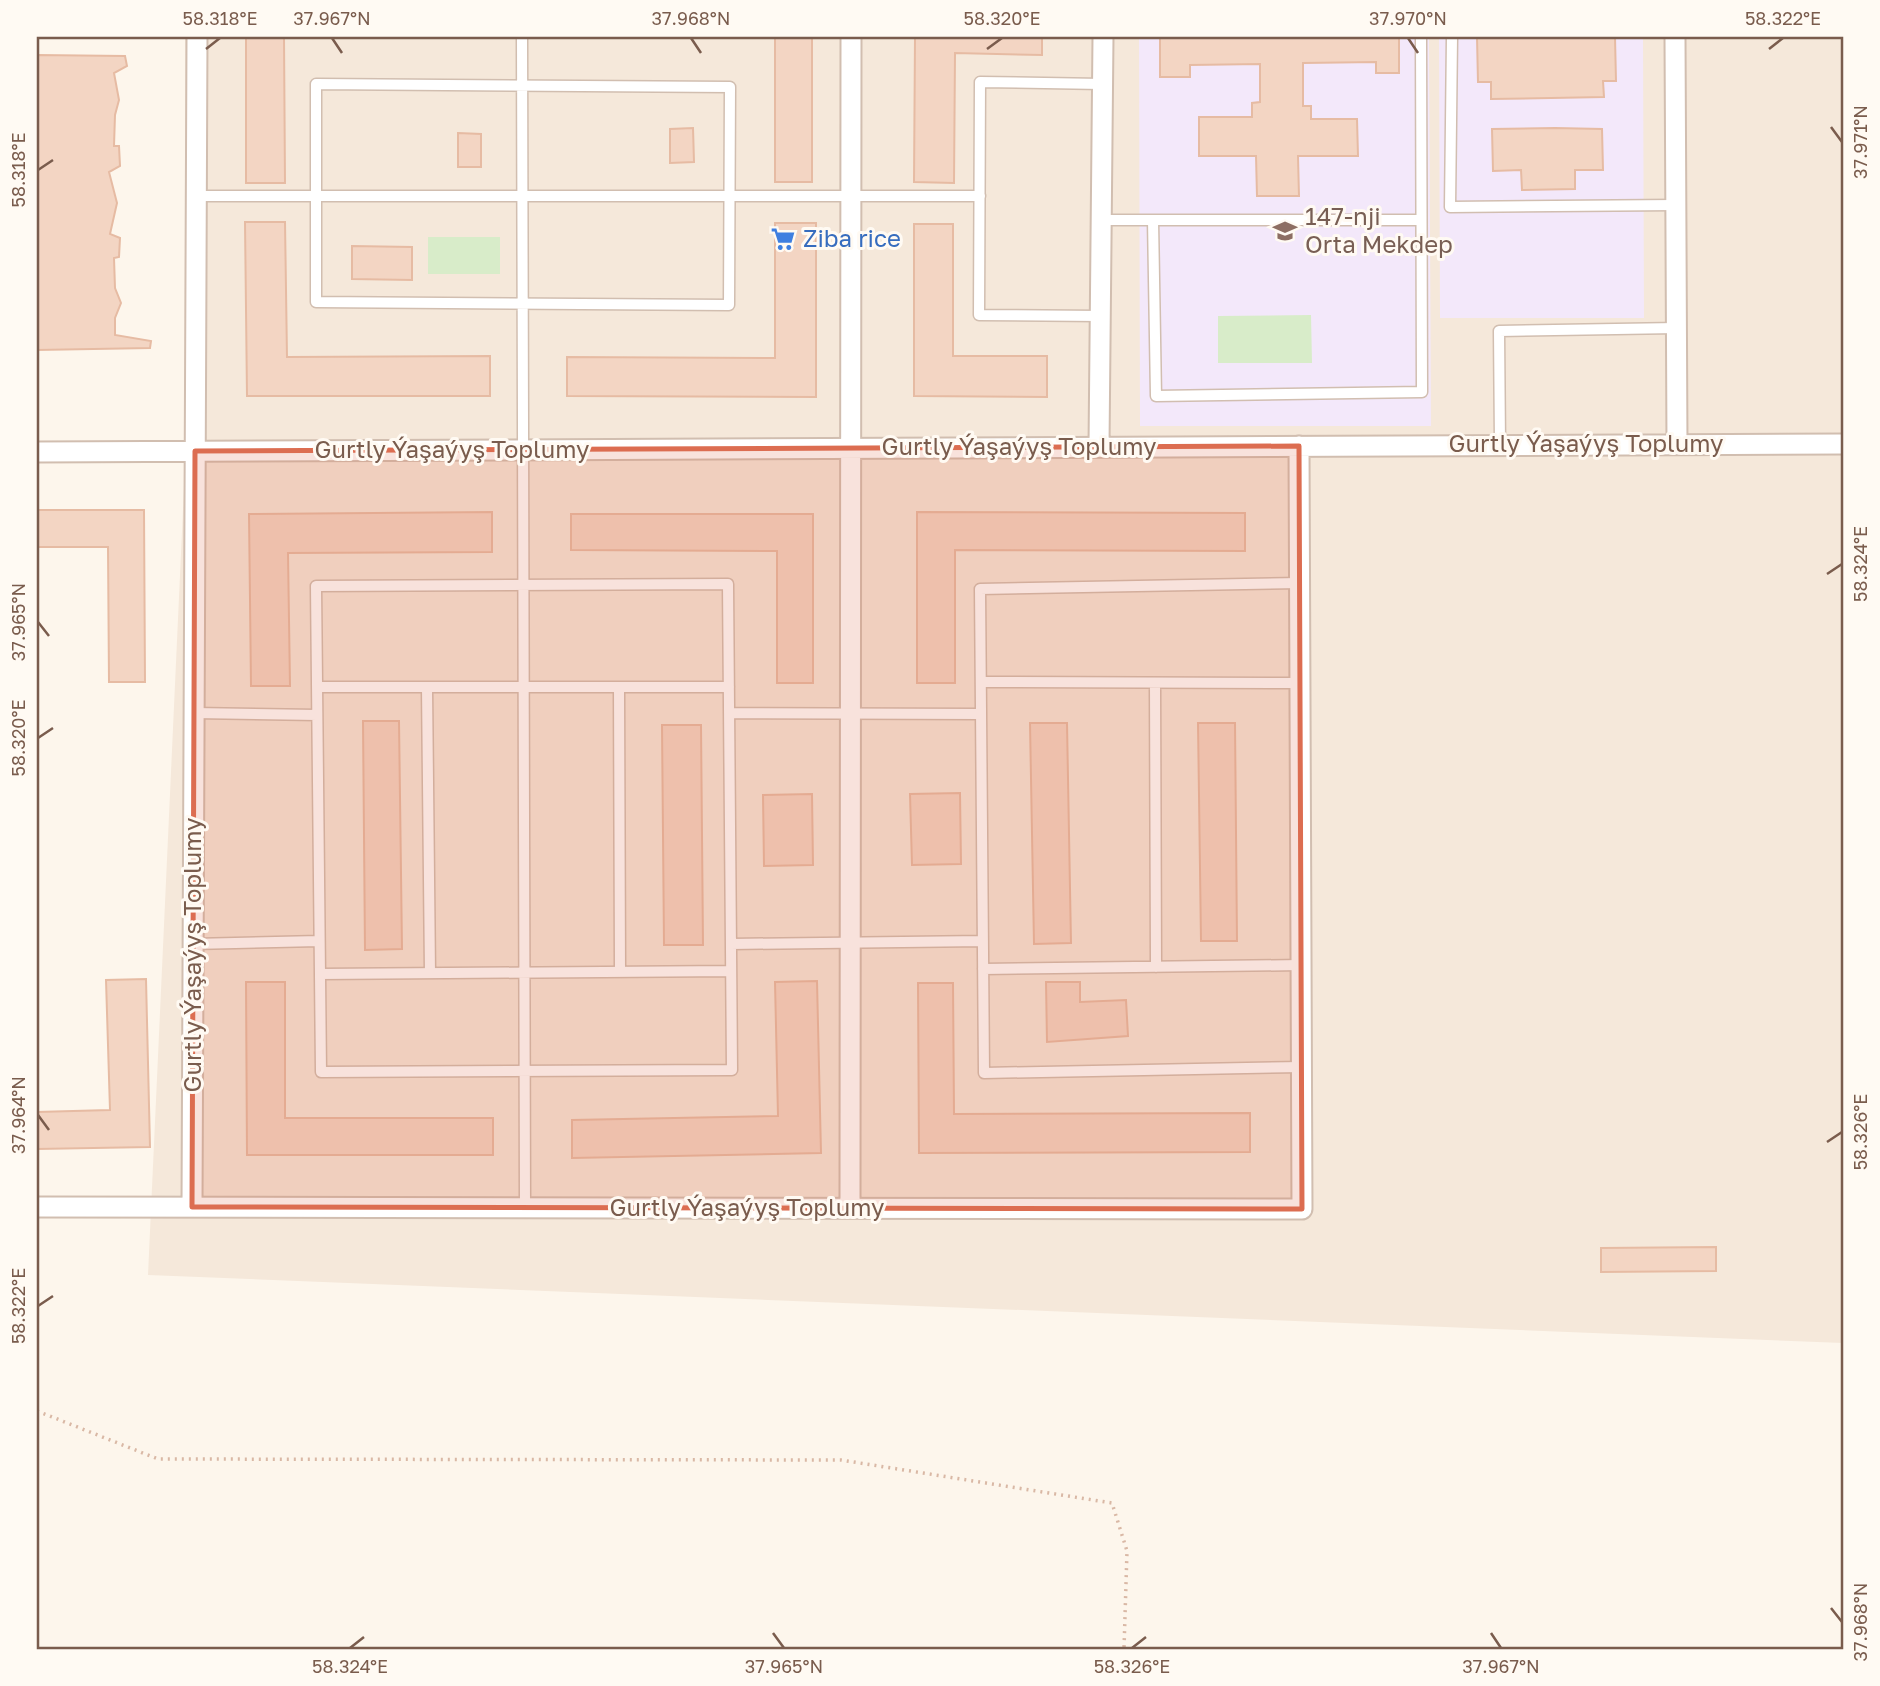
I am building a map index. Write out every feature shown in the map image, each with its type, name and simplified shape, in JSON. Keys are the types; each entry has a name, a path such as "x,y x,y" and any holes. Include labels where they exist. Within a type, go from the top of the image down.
{"street":[{"name":"Gurtly Ýaşaýyş Toplumy","path":"192,1207 197,37"},
{"path":"850,37 850,1209"},
{"path":"1099,446 1103,37"},
{"path":"1675,37 1677,443"},
{"name":"Gurtly Ýaşaýyş Toplumy","path":"37,452 1843,444"},
{"path":"1300,446 1302,1067"},
{"name":"Gurtly Ýaşaýyş Toplumy","path":"37,1207 1303,1209 1302,1067"}],"lane":[{"path":"522,37 525,1208"},
{"path":"1153,220 1156,396 1422,392 1421,37"},
{"path":"1452,37 1450,207 1676,205"},
{"path":"1100,316 979,315 980,196 981,82 1102,84"},
{"path":"316,84 730,86 729,305 316,302 316,196 316,84"},
{"path":"196,196 980,196"},
{"path":"1101,220 1421,220"},
{"path":"1500,444 1499,331 1677,328"},
{"path":"1300,583 980,589 984,1073 1302,1067"},
{"path":"728,584 732,1070 321,1072 317,687 316,586 728,584"},
{"path":"981,682 1300,682"},
{"path":"1155,682 1156,967"},
{"path":"317,687 729,687"},
{"path":"427,687 430,973"},
{"path":"619,687 620,972"},
{"path":"194,713 317,715"},
{"path":"729,713 981,714"},
{"path":"193,944 319,941"},
{"path":"731,944 983,941"},
{"path":"983,969 1301,965"},
{"path":"320,974 731,971"}],"path":[{"path":"37,1411 158,1459 841,1460 1112,1503 1127,1551 1124,1649"}],"highlighted area":[{"path":"1299,446 1302,1209 192,1207 195,451"}],"shaded area":[{"path":"185,37 1843,37 1843,1343 148,1275 186,444"},
{"name":"147-nji Orta Mekdep","path":"1139,37 1429,37 1431,426 1140,426"},
{"path":"1439,37 1643,37 1644,318 1440,318"}],"green space":[{"path":"428,237 500,237 500,274 428,274"},
{"path":"1311,315 1312,363 1218,363 1218,316"}],"building":[{"path":"246,37 284,37 285,183 246,183"},
{"path":"775,37 812,37 812,182 775,182"},
{"path":"915,37 1042,37 1042,55 955,53 954,183 914,182"},
{"path":"1160,37 1399,37 1399,73 1376,73 1376,62 1303,63 1303,106 1311,106 1311,119 1357,119 1358,156 1298,156 1299,196 1257,196 1256,156 1199,156 1199,117 1252,117 1252,103 1260,102 1260,64 1190,65 1190,77 1160,77"},
{"path":"1477,37 1615,37 1616,81 1603,81 1604,97 1491,99 1491,82 1478,82"},
{"path":"37,55 125,56 127,66 114,73 119,100 115,115 114,146 119,146 120,166 109,172 117,203 110,234 120,238 119,257 114,258 115,288 121,303 115,318 115,335 151,341 150,348 37,350"},
{"path":"693,128 694,162 670,163 670,129"},
{"path":"1492,129 1602,129 1603,170 1575,170 1575,189 1522,190 1521,170 1493,171"},
{"path":"458,133 481,134 481,167 458,167"},
{"path":"245,222 285,222 287,357 490,356 490,396 247,396"},
{"path":"775,223 816,223 816,397 567,396 567,357 775,358"},
{"path":"914,224 953,224 953,356 1047,356 1047,397 914,396"},
{"path":"352,246 412,247 412,280 352,279"},
{"path":"37,510 144,510 145,682 109,682 108,547 37,547"},
{"path":"492,512 492,552 288,553 290,686 251,686 249,514"},
{"path":"917,512 1245,513 1245,551 955,550 955,683 917,683"},
{"path":"571,514 813,514 813,683 777,683 777,551 571,550"},
{"path":"363,721 399,721 402,949 365,950"},
{"path":"1030,723 1067,723 1071,943 1034,944"},
{"path":"1198,723 1235,723 1237,941 1201,941"},
{"path":"662,725 701,725 703,945 664,945"},
{"path":"960,793 961,864 912,865 910,794"},
{"path":"812,794 813,865 764,866 763,795"},
{"path":"146,979 150,1147 37,1149 37,1112 110,1110 106,980"},
{"path":"817,981 821,1153 572,1158 572,1120 778,1116 775,982"},
{"path":"246,982 285,982 285,1118 493,1118 493,1155 247,1155"},
{"path":"1046,982 1080,982 1080,1002 1126,1000 1128,1036 1047,1042"},
{"path":"918,983 953,983 954,1114 1250,1113 1250,1152 919,1153"},
{"path":"1716,1247 1716,1271 1601,1272 1601,1248"}],"place":[{"name":"147-nji Orta Mekdep","path":"1285,231"},
{"name":"Ziba rice","path":"783,239"}]}
